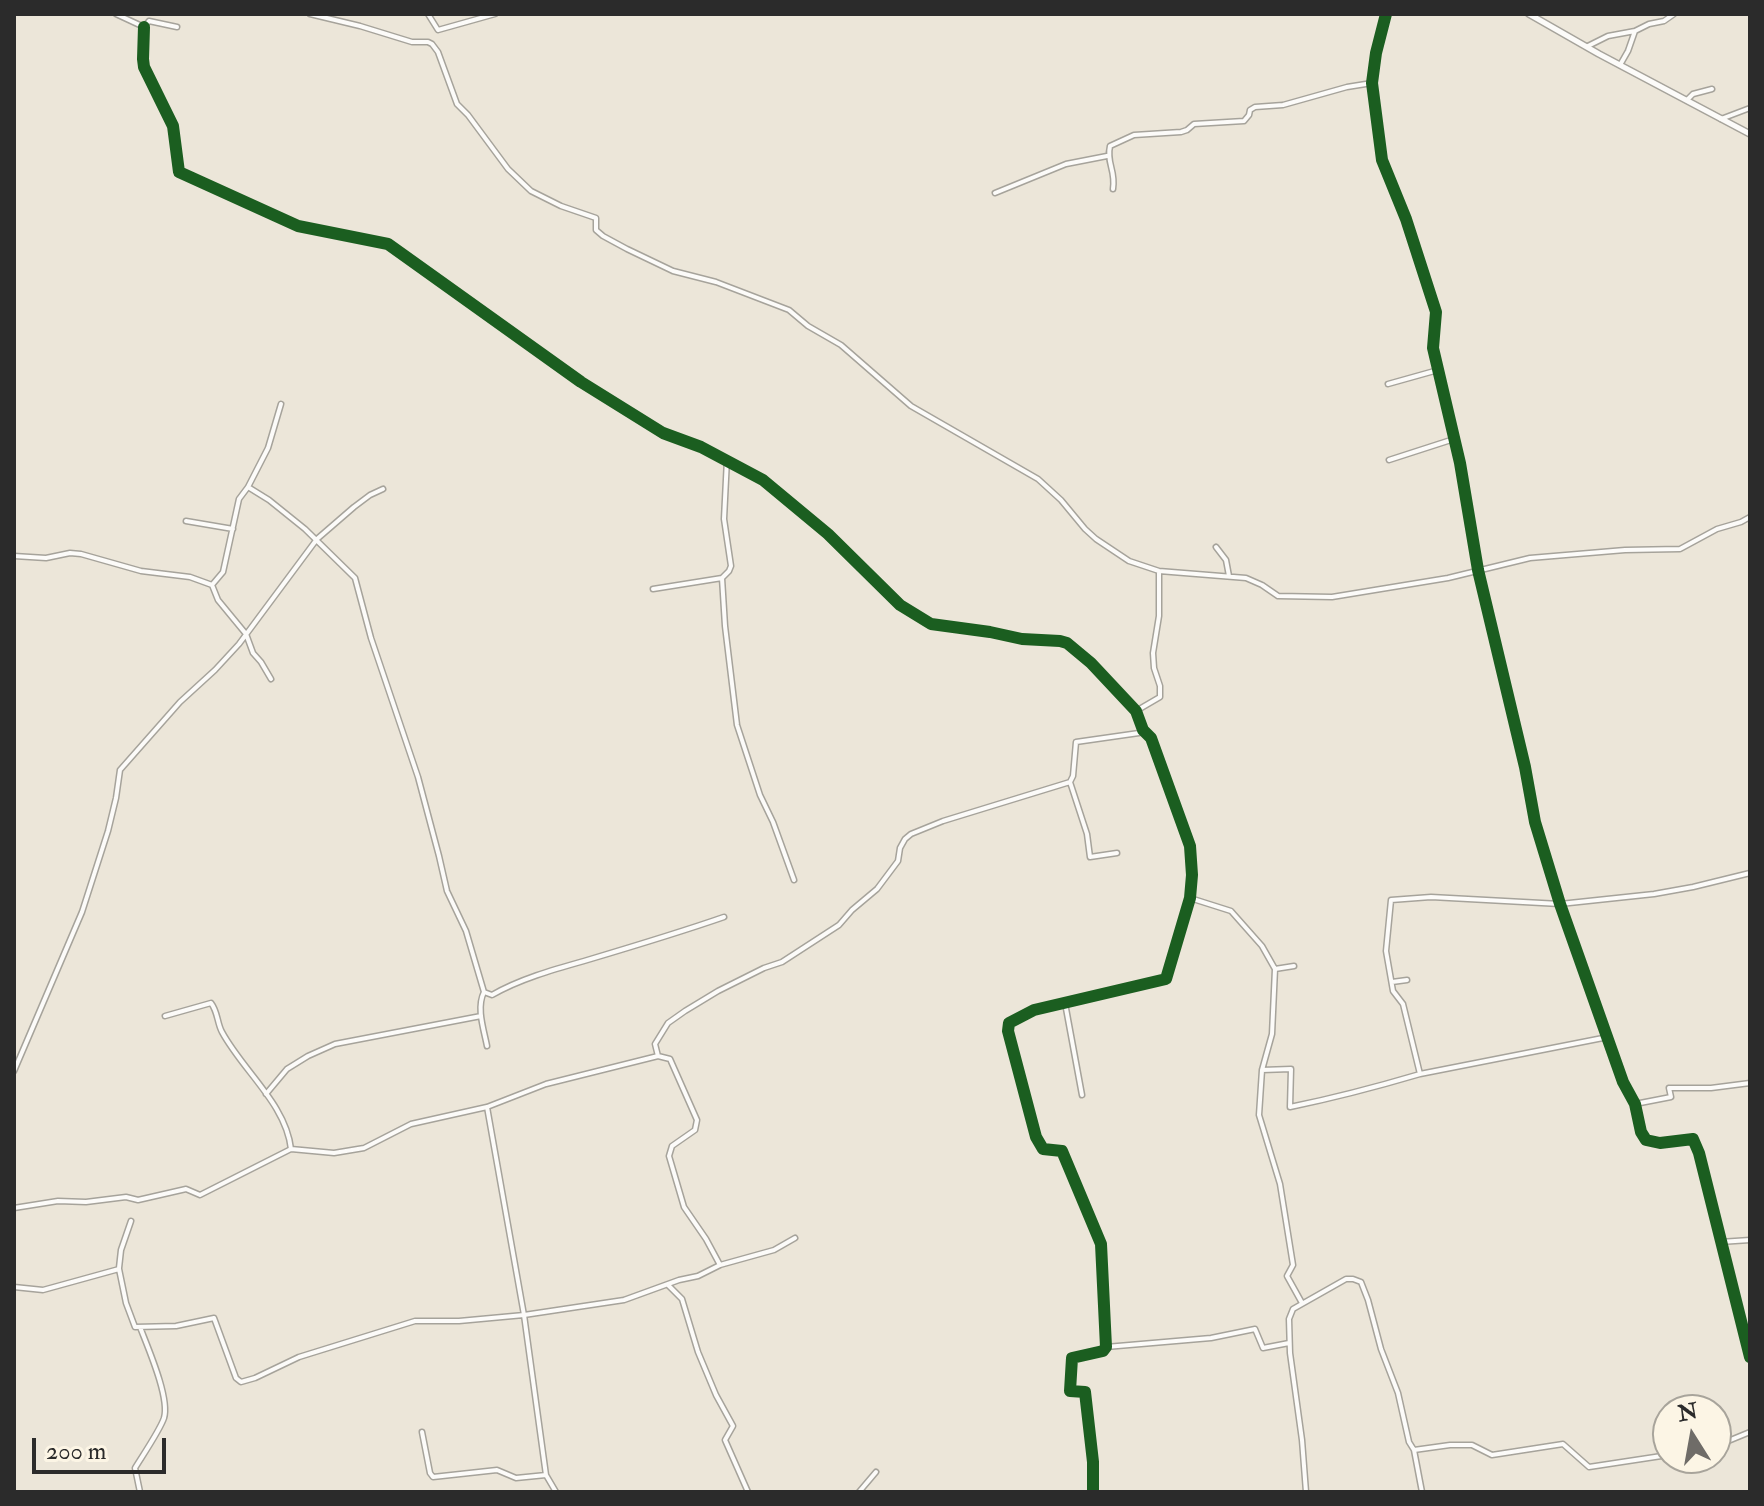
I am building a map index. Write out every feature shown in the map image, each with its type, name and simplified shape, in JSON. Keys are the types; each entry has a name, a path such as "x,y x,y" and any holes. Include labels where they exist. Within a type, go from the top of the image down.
{"street":[{"path":"116,14 144,27"},
{"path":"310,14 412,42 432,44 438,52 457,104 508,169 531,191 596,218 596,230 603,236 673,271 716,282 789,310 808,326 841,345 911,406 1038,479 1096,539 1129,561 1159,571 1246,578 1278,596 1332,597 1448,578 1530,558 1680,549 1717,529 1750,517"},
{"path":"428,14 438,30 495,14"},
{"path":"1386,14 1372,83 1382,160 1406,219 1436,312 1433,348 1460,463 1478,570 1535,822 1560,904 1623,1082 1635,1104 1641,1132 1646,1140 1660,1143 1693,1139 1699,1153 1750,1357"},
{"path":"1529,14 1750,134"},
{"path":"1587,47 1608,36 1664,21 1674,14"},
{"path":"177,27 149,21 144,27 143,59 173,126 179,172 298,226 388,244 581,382 663,433 727,459 763,480 828,534 900,605 931,624 1067,643 1091,663 1136,711 1143,730 1151,738 1190,846 1190,898 1166,979 1034,1010 1009,1023 1008,1031 1036,1137 1043,1149 1062,1151 1101,1244 1106,1347"},
{"path":"1620,65 1635,31"},
{"path":"1113,189 1115,177 1107,156 1110,146 1134,135 1181,132 1194,124 1244,121 1255,107 1283,105 1372,83"},
{"path":"1687,100 1693,94 1712,89"},
{"path":"1721,119 1750,108"},
{"path":"995,193 1066,164 1107,156"},
{"path":"1388,384 1438,370"},
{"path":"212,585 223,572 239,499 268,448 281,404"},
{"path":"1389,460 1454,439"},
{"path":"653,589 722,578 729,571 731,566 724,519 727,459"},
{"path":"248,487 317,539 355,578 371,638 418,777 447,891 466,931 484,992 480,999 487,1046"},
{"path":"14,1071 82,912 108,831 120,770 180,702 239,644 317,539 354,507 383,489"},
{"path":"186,521 233,529"},
{"path":"1216,547 1226,560 1229,576"},
{"path":"14,556 46,558 81,554 141,571 190,577 212,585 218,600 246,634 253,653 271,679"},
{"path":"1136,711 1160,697 1153,653 1159,616 1159,571"},
{"path":"722,578 737,725 760,795 794,880"},
{"path":"1117,853 1090,857 1087,834 1070,782 1076,742 1143,730"},
{"path":"658,1056 655,1044 668,1023 718,991 799,953 839,925 877,889 898,861 900,848 911,834 943,821 1070,782"},
{"path":"1420,1074 1403,1004 1393,991 1386,951 1391,900 1431,897 1560,904 1654,894 1750,873"},
{"path":"1190,898 1231,911 1262,946 1275,969 1272,1034 1262,1070 1259,1115 1280,1184 1293,1265 1287,1276 1303,1304"},
{"path":"484,992 492,995 546,971 724,917"},
{"path":"1275,969 1294,966"},
{"path":"1392,982 1407,980"},
{"path":"165,1016 211,1003 220,1028 266,1094 289,1136 291,1149"},
{"path":"1065,1003 1082,1095"},
{"path":"266,1094 287,1069 335,1044 481,1016"},
{"path":"1262,1070 1291,1069 1290,1107 1336,1098 1343,1093 1420,1074 1608,1037"},
{"path":"14,1208 58,1201 86,1202 126,1197 138,1200 186,1189 200,1195 291,1149 334,1153 364,1148 411,1124 487,1107 546,1084 658,1056 670,1059 697,1120 695,1130 672,1146 669,1156 684,1207 720,1265"},
{"path":"1635,1104 1671,1097 1669,1088 1711,1088 1750,1083"},
{"path":"487,1107 524,1315 546,1475 556,1492"},
{"path":"131,1221 121,1250 119,1269 135,1327 176,1326 214,1318 236,1378 241,1382 299,1357 415,1321 459,1321 524,1315 624,1300 698,1276 720,1265 774,1250 795,1238"},
{"path":"1720,1242 1750,1240"},
{"path":"14,1287 43,1290 119,1269"},
{"path":"1306,1492 1293,1385 1289,1319 1293,1309 1346,1279 1361,1282 1398,1393 1422,1492"},
{"path":"668,1285 682,1299 698,1352 733,1426 725,1440 748,1492"},
{"path":"140,1327 159,1378 165,1405 164,1418 135,1468 140,1492"},
{"path":"1093,1492 1085,1392 1070,1391 1072,1358 1103,1351 1106,1347 1211,1338 1255,1329 1263,1348 1290,1342"},
{"path":"422,1432 433,1477 497,1470 516,1478 546,1475"},
{"path":"1414,1450 1472,1445 1492,1455 1563,1444 1589,1467 1652,1457"},
{"path":"859,1492 876,1472"}],"cycle path":[{"path":"1386,14 1372,83 1382,160 1406,219 1436,312 1433,348 1460,463 1478,570 1535,822 1560,904 1623,1082 1635,1104 1641,1132 1646,1140 1660,1143 1693,1139 1699,1153 1750,1357"},
{"path":"144,27 144,67 173,126 179,172 298,226 388,244 581,382 663,433 701,447 763,480 828,534 900,605 931,624 1067,643 1091,663 1136,711 1143,730 1151,738 1190,846 1190,898 1166,979 1034,1010 1009,1023 1008,1031 1036,1137 1043,1149 1062,1151 1101,1244 1106,1347 1103,1351 1072,1358 1070,1391 1085,1392 1093,1492"}]}
